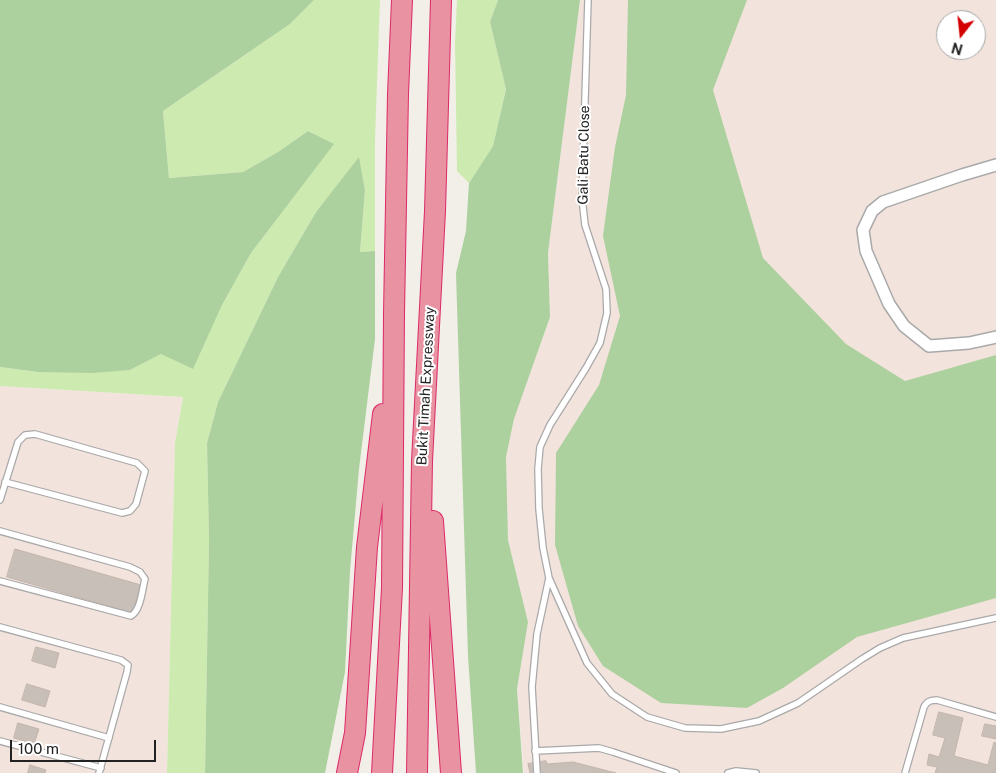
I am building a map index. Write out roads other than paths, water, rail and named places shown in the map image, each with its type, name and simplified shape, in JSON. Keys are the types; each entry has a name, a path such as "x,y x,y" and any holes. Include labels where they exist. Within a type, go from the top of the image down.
{"highway":[{"name":"Bukit Timah Expressway","path":"382,773 392,588 394,313 398,94 402,0"},
{"name":"Bukit Timah Expressway","path":"417,773 422,461 435,211 441,0"},
{"path":"347,773 355,733 367,547 394,313"},
{"path":"422,461 428,470 430,480 452,773"}],"street":[{"path":"996,166 945,180 883,202 872,211 863,230 866,251 889,304 904,326 929,346 969,344 996,337"}],"lane":[{"name":"Gali Batu Close","path":"550,578 543,548 539,509 538,469 540,447 550,425 600,343 607,313 606,289 585,225 582,198 588,0"},
{"path":"0,500 5,482 18,442 25,435 35,434 137,463 145,471 136,504 130,511 122,512 5,482"},
{"path":"0,531 130,567 140,572 145,579 136,613 131,616 0,581"},
{"path":"550,578 587,663 612,694 647,717 685,728 721,729 760,721 798,703 880,648 903,638 996,618"},
{"path":"537,773 532,686 538,634 550,578"},
{"path":"0,627 121,660 128,665 100,770 0,741"},
{"path":"904,773 924,707 928,702 937,700 996,716"},
{"path":"0,707 109,738"},
{"path":"535,751 599,748 676,773"},
{"path":"728,773 736,771 756,773"}]}
